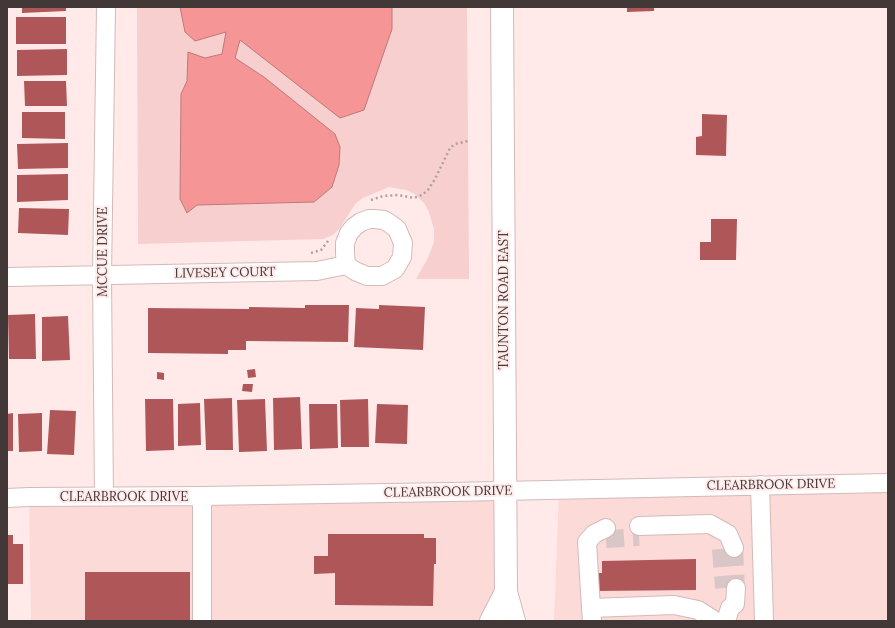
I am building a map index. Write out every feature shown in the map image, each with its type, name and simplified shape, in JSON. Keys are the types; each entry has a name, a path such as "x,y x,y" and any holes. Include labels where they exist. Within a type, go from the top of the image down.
{"main road":[{"name":"TAUNTON ROAD EAST","path":"502,7 506,592 514,621"},
{"name":"TAUNTON ROAD EAST","path":"491,621 506,592"}],"street":[{"name":"MCCUE DRIVE","path":"104,497 102,276 106,7"},
{"name":"LIVESEY COURT","path":"7,277 317,271 346,265"},
{"name":"CLEARBROOK DRIVE","path":"7,498 505,491 888,483"},
{"path":"760,485 764,621"},
{"path":"202,496 202,621"},
{"path":"639,531 710,524 728,534 728,548"},
{"path":"606,534 597,547 588,550 591,614 674,605 698,610 715,621"},
{"path":"728,615 725,604 730,588"}],"path":[{"path":"371,200 383,196 398,195 414,198 422,195 428,190 441,168 450,148 455,144 468,141"},
{"path":"310,253 321,250 329,239"}],"shaded area":[{"path":"137,7 467,7 469,279 416,279 428,258 434,242 434,229 429,212 424,203 413,193 406,190 389,187 363,198 356,203 339,229 333,235 323,239 138,244"},
{"path":"180,7 392,7 392,29 364,110 340,118 240,40 235,58 264,77 335,134 340,147 339,165 332,187 314,202 197,205 187,213 180,199 181,94 187,81 188,52 205,58 222,54 226,32 195,41 185,32"},
{"path":"888,483 888,621 554,621 559,490"},
{"path":"505,491 514,621 31,621 29,497"}],"building":[{"path":"22,7 66,7 66,11 22,13"},
{"path":"627,7 654,7 654,11 627,12"},
{"path":"16,17 66,17 66,44 16,44"},
{"path":"67,49 67,75 17,76 17,50"},
{"path":"24,81 66,81 67,106 25,106"},
{"path":"22,112 65,112 65,139 22,138"},
{"path":"702,114 727,115 726,156 696,155 696,137 702,136"},
{"path":"68,143 68,168 18,169 17,144"},
{"path":"68,174 68,200 17,202 17,175"},
{"path":"19,208 69,209 68,235 18,233"},
{"path":"711,219 737,219 736,260 700,260 700,242 711,242"},
{"path":"305,305 349,305 348,342 246,341 246,350 228,350 228,354 148,353 148,308 305,308"},
{"path":"379,305 425,307 423,350 354,347 356,308 379,309"},
{"path":"35,314 36,359 9,359 8,315"},
{"path":"68,316 70,360 42,361 42,317"},
{"path":"255,369 256,377 248,378 247,370"},
{"path":"157,372 164,373 164,380 157,379"},
{"path":"243,384 253,384 252,392 242,391"},
{"path":"300,397 302,449 274,450 273,398"},
{"path":"232,398 233,450 206,450 204,399"},
{"path":"145,399 173,399 174,450 146,451"},
{"path":"265,399 267,451 239,452 237,400"},
{"path":"368,399 369,447 341,447 340,400"},
{"path":"200,403 201,445 178,446 178,404"},
{"path":"309,404 337,404 338,448 310,449"},
{"path":"377,404 408,405 407,444 375,443"},
{"path":"50,410 76,411 74,455 47,454"},
{"path":"13,413 13,451 7,451 7,414"},
{"path":"42,413 42,451 19,452 18,414"},
{"path":"328,534 424,534 424,538 436,538 433,606 335,605 335,573 314,574 314,556 328,556"},
{"path":"7,535 13,535 13,544 23,544 23,584 7,584"},
{"path":"696,559 696,590 595,591 595,573 602,573 602,561"},
{"path":"85,572 190,572 190,621 85,621"}],"tunnel":[{"path":"606,539 639,537"},
{"path":"734,548 736,588"},
{"path":"721,549 724,588"}]}
